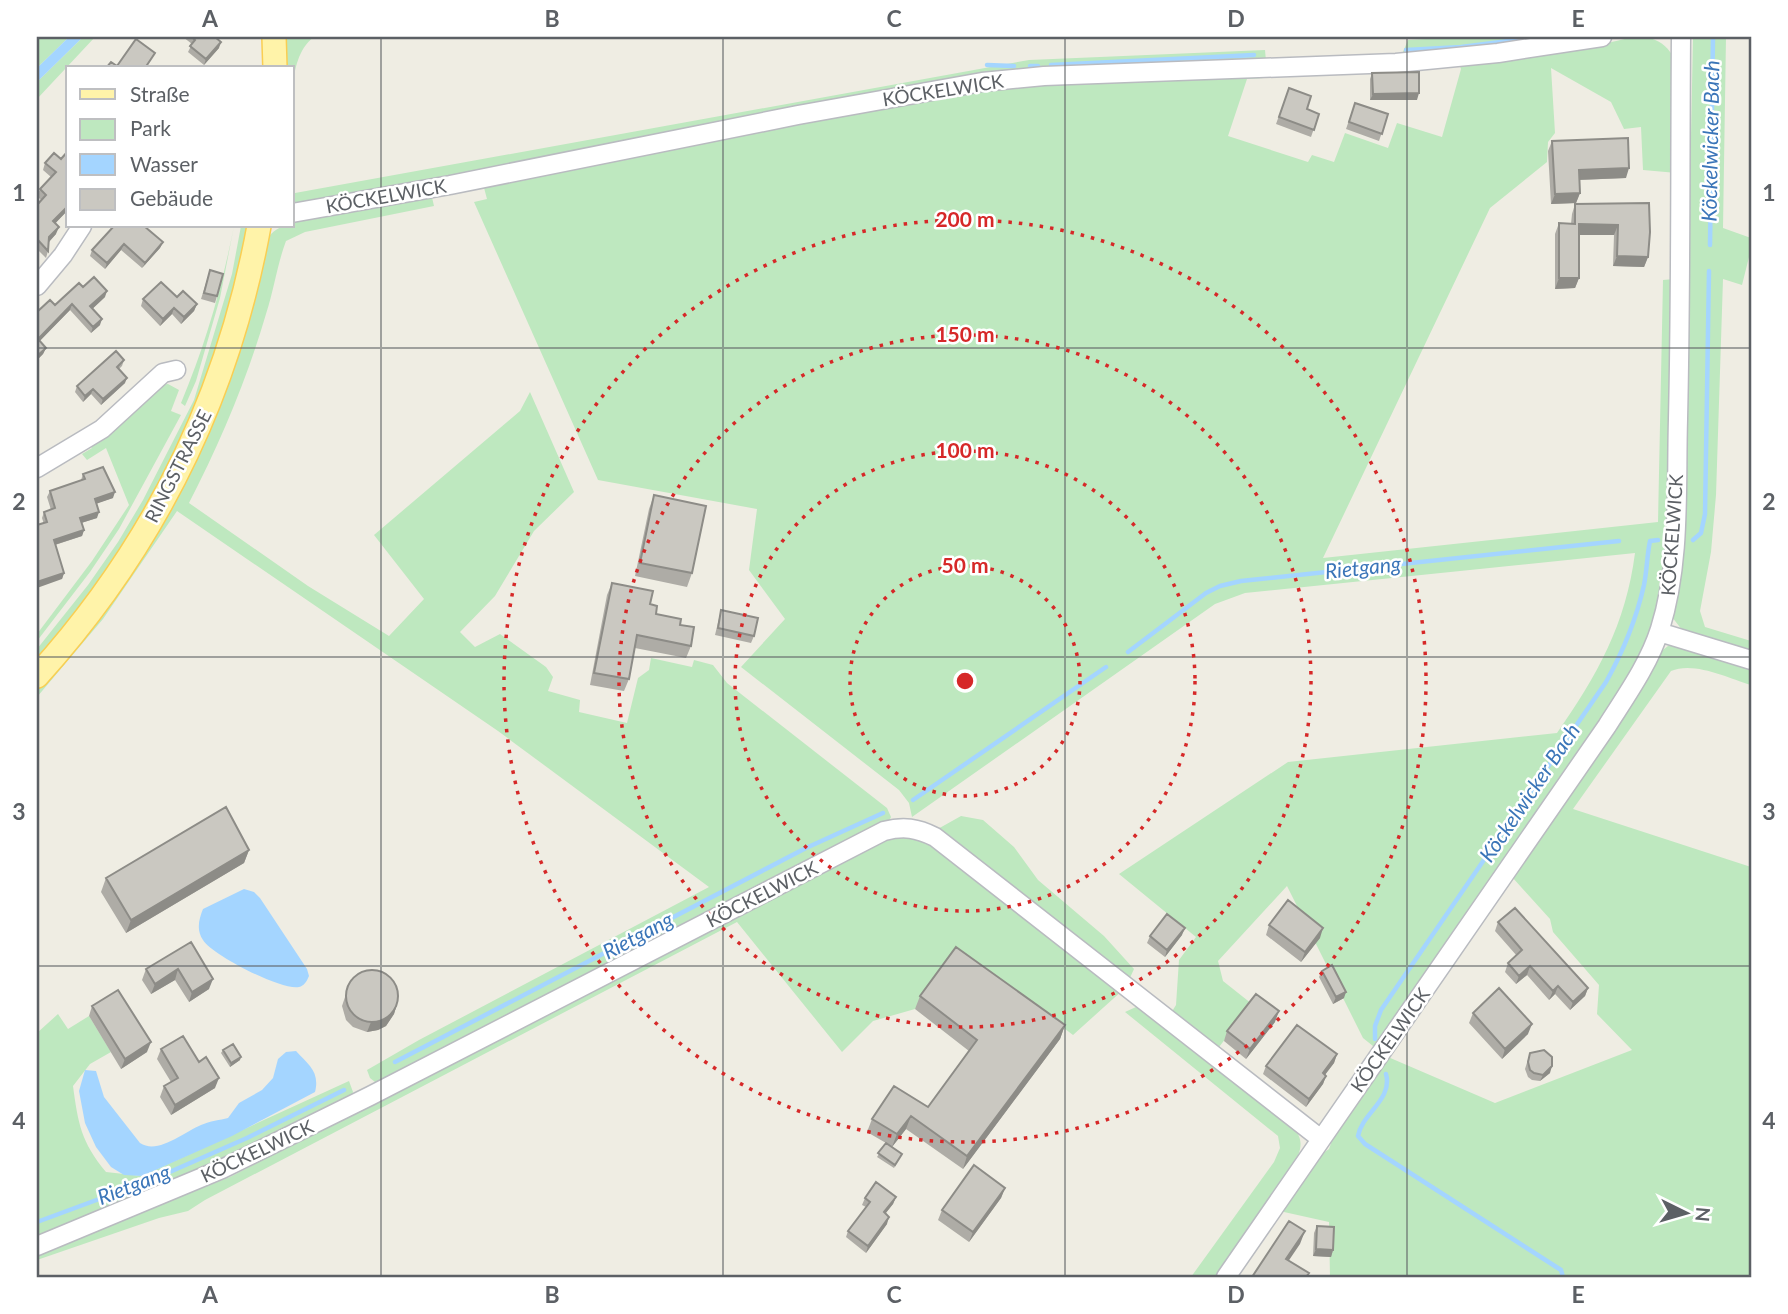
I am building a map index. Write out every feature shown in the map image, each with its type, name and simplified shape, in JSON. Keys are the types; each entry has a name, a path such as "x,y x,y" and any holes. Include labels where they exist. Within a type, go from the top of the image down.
{"main road":[{"path":"274,37 275,66"},
{"name":"RINGSTRASSE","path":"37,676 118,574 161,505 186,456 226,361 251,272 260,228"}],"street":[{"name":"KÖCKELWICK","path":"294,212 450,185 798,115 982,82 1044,76 1396,63 1498,53 1602,37"},
{"name":"KÖCKELWICK","path":"1226,1277 1606,726 1638,677 1659,632 1669,596 1675,534 1681,257 1681,37"},
{"path":"37,286 81,228"},
{"path":"37,468 102,429 163,373 176,370"},
{"path":"1659,632 1751,660"},
{"name":"KÖCKELWICK","path":"37,1246 222,1169 370,1097 884,831 903,827 935,837 1321,1139"}],"green space":[{"path":"37,37 69,37 37,68"},
{"path":"83,37 95,37 37,99 37,82"},
{"path":"281,37 314,37 301,53 294,78 294,66 282,66"},
{"path":"1580,37 1400,59 1408,40"},
{"path":"1646,37 1662,43 1673,56 1677,173 1643,170 1641,127 1624,129 1611,102 1551,68 1555,133 1548,142 1547,162 1490,208 1323,558 1658,522 1663,280 1674,279 1669,556 1652,632 1629,682 1378,1050 1363,1038 1287,886 1218,961 1223,981 1252,1004 1216,1051 1171,1013 1176,1005 1179,960 1196,937 1119,874 1288,762 1557,733 1585,691 1608,648 1625,603 1635,553 1245,593 1215,604 912,817 909,803 899,790 741,667 785,619 749,570 757,509 598,480 474,202 487,199 483,184 990,86 1328,74 1247,79 1228,136 1308,162 1312,155 1334,162 1345,133 1388,148 1397,123 1442,137 1461,69 1459,63 1586,48"},
{"path":"1693,37 1726,37 1723,228 1751,238 1742,285 1723,279 1716,495 1711,552 1700,611 1705,627 1751,641 1751,655 1686,635 1672,617 1685,434"},
{"path":"1265,50 1266,61 1028,71 294,206 294,192 1029,60"},
{"path":"431,193 434,206 305,232 286,241 259,338 241,387 189,503 308,586 389,636 424,599 374,535 520,411 530,392 574,492 534,531 495,596 460,632 475,647 500,634 546,667 553,677 548,691 580,700 579,712 627,723 638,678 649,670 651,658 692,667 694,660 713,665 727,683 887,808 891,817 888,824 380,1086 370,1078 367,1070 709,887 498,731 177,511 103,619 37,697 37,689 96,619 153,536 265,241 277,229 294,228 294,221"},
{"path":"234,228 220,298 196,381 185,406 181,403 198,360"},
{"path":"241,228 251,228 202,401 141,524 37,665 37,649 118,542 143,500 194,400 232,274"},
{"path":"168,384 179,390 171,411 181,415 119,529 37,641 37,634 92,561 129,505 106,448 87,460 82,454 92,448 89,444 159,385"},
{"path":"1679,644 1751,664 1751,685 1700,669 1680,668 1671,671 1573,809 1751,867 1751,1277 1330,1277 1329,1222 1284,1212 1281,1209 1316,1158 1329,1149 1334,1135 1388,1057 1495,1103 1632,1050 1597,1014 1599,985 1553,932 1550,919 1512,877 1659,653 1668,646"},
{"path":"961,816 983,820 1014,847 1038,880 1104,936 1134,969 1128,982 936,830"},
{"path":"889,834 932,840 1124,989 1073,1035 1052,1019 951,960 915,1009 873,1021 842,1052 737,922 188,1211 159,1218 37,1260 37,1253 230,1177"},
{"path":"1136,1007 1145,1008 1288,1121 1299,1137 1301,1146 1298,1156 1217,1277 1191,1277 1274,1162 1280,1148 1278,1136 1125,1012"},
{"path":"58,1014 68,1029 89,1016 111,1052 90,1064 73,1086 82,1132 106,1172 142,1176 349,1081 353,1092 350,1101 213,1170 37,1242 37,1033"}],"water":[{"path":"69,37 83,37 37,82 37,68"},
{"path":"244,889 254,892 260,898 307,969 309,976 302,986 290,987 248,971 219,954 203,940 199,921 203,909"},
{"path":"296,1051 315,1074 315,1092 232,1136 142,1176 124,1175 111,1167 96,1147 85,1123 79,1091 85,1070 96,1071 104,1097 140,1143 155,1146 204,1124 228,1118 239,1103 262,1090 273,1078 278,1059 286,1052"}],"building":[{"path":"192,37 215,37 221,42 206,59 190,46 195,40"},
{"path":"136,39 155,53 146,66 117,66"},
{"path":"1419,72 1419,93 1373,94 1372,73"},
{"path":"1289,88 1311,96 1307,109 1319,114 1314,130 1279,117"},
{"path":"1355,103 1388,114 1382,134 1349,122"},
{"path":"1628,138 1629,168 1579,170 1580,193 1555,194 1552,141"},
{"path":"54,153 61,159 66,153 66,208 53,221 59,227 49,237 48,251 37,239 37,205 46,195 40,189 56,172 45,163"},
{"path":"1649,203 1648,257 1617,256 1618,225 1579,224 1579,278 1559,278 1559,223 1575,224 1575,204"},
{"path":"112,228 146,228 163,242 145,263 124,244 107,263 92,250"},
{"path":"210,270 223,274 217,296 204,293"},
{"path":"94,277 107,291 90,306 102,319 93,327 72,304 38,339 46,348 37,356 37,312 50,300 55,305 79,283 83,287"},
{"path":"161,282 177,297 183,291 197,304 184,317 174,308 163,319 143,299"},
{"path":"116,351 124,360 117,367 127,378 103,399 93,389 85,396 77,386"},
{"path":"103,467 115,492 95,499 99,512 80,518 84,530 54,540 64,573 37,582 37,525 47,522 44,512 55,508 50,491 85,479 83,474"},
{"path":"654,495 706,506 692,573 640,563"},
{"path":"612,583 653,591 650,604 657,606 656,614 681,619 680,625 694,627 691,646 637,635 629,679 594,673"},
{"path":"721,610 758,618 754,636 718,628"},
{"path":"226,807 249,850 131,920 106,878"},
{"path":"1288,900 1323,928 1305,952 1269,925"},
{"path":"1515,908 1588,988 1573,1002 1558,986 1553,991 1530,966 1519,976 1508,963 1522,950 1498,922"},
{"path":"1167,914 1185,928 1167,950 1150,936"},
{"path":"191,942 213,979 192,992 178,969 155,984 146,969"},
{"path":"956,947 1065,1025 967,1156 911,1116 897,1134 872,1119 894,1086 928,1107 977,1040 920,996"},
{"path":"1332,965 1346,992 1336,997 1322,971"},
{"path":"372,970 382,972 390,978 396,986 396,1006 390,1014 382,1020 372,1022 362,1020 354,1014 348,1006 346,996 348,986 354,978 362,972"},
{"path":"1499,988 1532,1024 1505,1049 1473,1013"},
{"path":"118,990 151,1042 125,1059 92,1006"},
{"path":"1256,994 1279,1011 1250,1049 1227,1031"},
{"path":"1297,1025 1337,1054 1323,1073 1326,1076 1309,1099 1266,1066"},
{"path":"183,1036 199,1062 206,1057 219,1078 175,1105 164,1086 178,1078 161,1049"},
{"path":"233,1044 241,1057 231,1063 223,1050"},
{"path":"1544,1050 1552,1057 1552,1066 1543,1075 1534,1073 1528,1062 1530,1053"},
{"path":"886,1143 902,1154 895,1165 878,1153"},
{"path":"974,1165 1005,1188 973,1232 942,1210"},
{"path":"876,1182 896,1197 884,1212 889,1217 868,1246 848,1231 870,1202 865,1198"},
{"path":"1289,1221 1305,1231 1286,1259 1309,1273 1306,1277 1252,1277"},
{"path":"1317,1226 1334,1227 1333,1250 1316,1249"}],"waterway":[{"path":"1406,50 1461,47 1540,37"},
{"name":"Köckelwicker Bach","path":"1710,245 1713,37"},
{"path":"1051,65 1254,55"},
{"path":"987,65 1014,66"},
{"path":"1030,66 1038,66"},
{"name":"Köckelwicker Bach","path":"1693,540 1701,533 1705,514 1709,271"},
{"name":"Köckelwicker Bach","path":"1375,1039 1375,1026 1381,1010 1606,682 1624,646 1637,610 1644,585 1650,541 1658,540"},
{"name":"Rietgang","path":"1128,652 1206,593 1241,581 1619,541"},
{"name":"Rietgang","path":"913,800 1106,667"},
{"name":"Rietgang","path":"395,1062 806,848 883,813"},
{"name":"Köckelwicker Bach","path":"1386,1074 1385,1091 1365,1120 1358,1136 1365,1144 1561,1270 1563,1277"},
{"name":"Rietgang","path":"37,1222 156,1178 247,1138 344,1090"}]}
